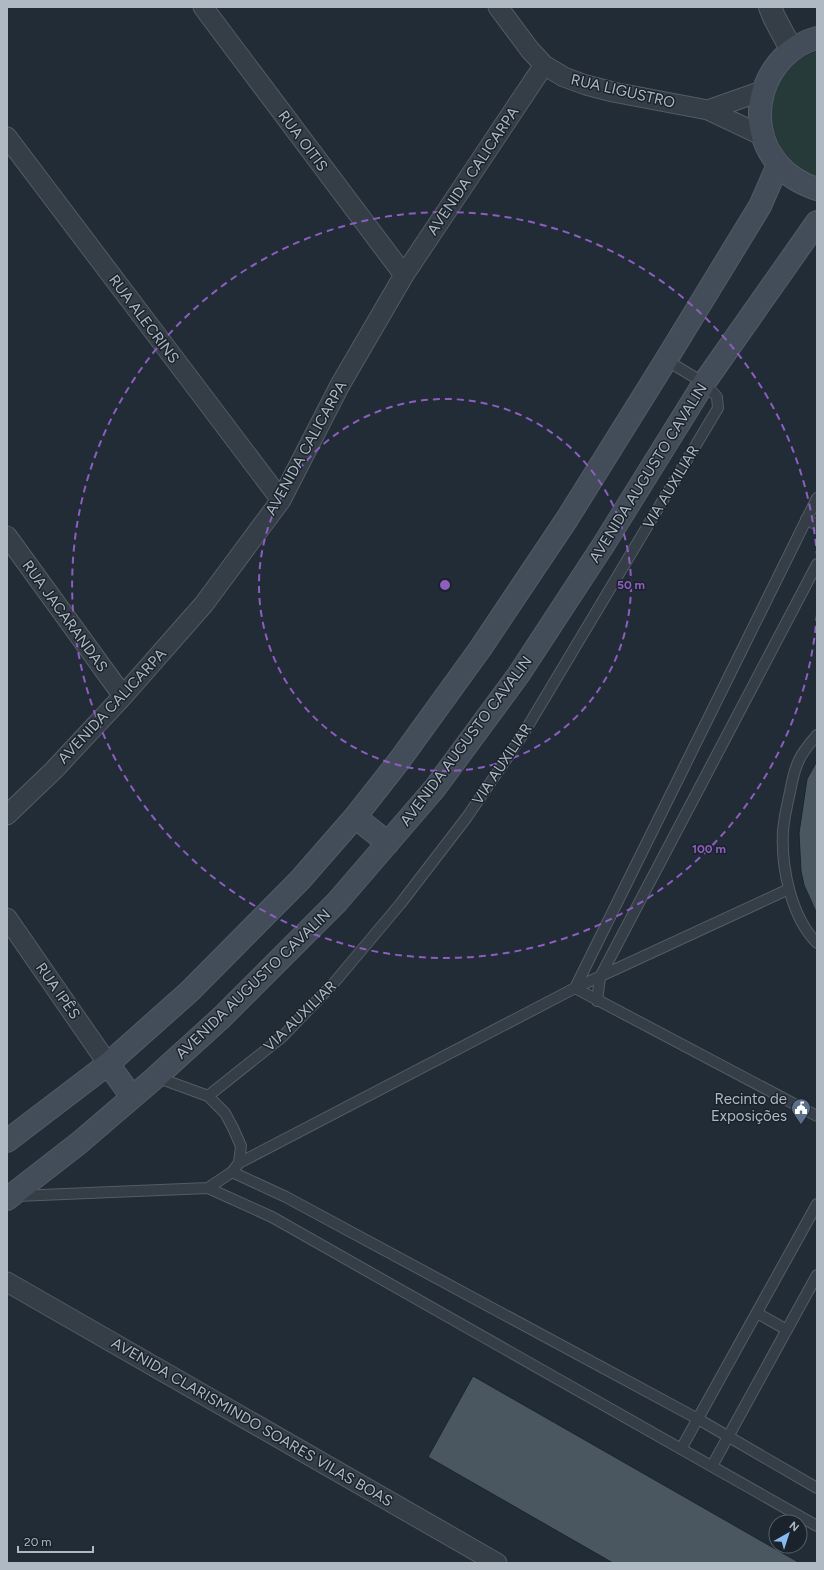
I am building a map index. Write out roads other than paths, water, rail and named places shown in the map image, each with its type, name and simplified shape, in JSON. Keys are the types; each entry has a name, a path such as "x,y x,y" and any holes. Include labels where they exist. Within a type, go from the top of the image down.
{"main road":[{"path":"817,38 791,49 773,68 762,91 759,114 762,136 769,152 778,165 791,177 805,185 817,189"},
{"path":"7,1141 108,1064 190,991 300,880 355,817 399,761 480,649 567,519 760,206 778,165"},
{"name":"AVENIDA AUGUSTO CAVALIN","path":"9,1198 156,1077 222,1017 337,902 435,788 519,674 604,544 704,383 817,222"},
{"path":"355,817 388,843"},
{"path":"108,1064 132,1097"}],"street":[{"name":"RUA OITIS","path":"203,7 404,274"},
{"name":"RUA LIGUSTRO","path":"498,7 530,50 544,65 564,77 586,85 613,92 708,110 762,136"},
{"path":"770,7 791,49"},
{"name":"AVENIDA CALICARPA","path":"7,816 54,770 123,696 204,604 281,500 340,385 404,274 544,65"},
{"path":"708,110 762,91"},
{"name":"RUA ALECRINS","path":"7,138 281,500"},
{"name":"RUA JACARANDAS","path":"7,536 123,696"},
{"name":"RUA IPÊS","path":"7,918 108,1064"},
{"name":"AVENIDA CLARISMINDO SOARES VILAS BOAS","path":"7,1282 497,1563"}],"lane":[{"name":"VIA AUXILIAR","path":"208,1096 282,1037 333,984 401,903 467,817 522,736 718,408 717,397 704,383 666,360"},
{"path":"575,988 817,498"},
{"path":"806,519 817,525"},
{"path":"597,1001 600,977 817,564"},
{"path":"817,735 799,759 785,814 783,832 785,871 789,889 797,911 806,929 817,943"},
{"path":"208,1188 232,1172 239,1163 575,988 789,889"},
{"path":"575,988 597,1001 817,1116"},
{"path":"156,1077 208,1096 225,1113 241,1146 239,1163"},
{"path":"232,1172 286,1197 698,1419 817,1488"},
{"path":"9,1198 208,1188 272,1217 817,1526"},
{"path":"681,1449 817,1204"},
{"path":"712,1466 817,1275"},
{"path":"756,1313 787,1330"}],"place":[{"name":"Recinto de Exposições","path":"801,1125"}]}
